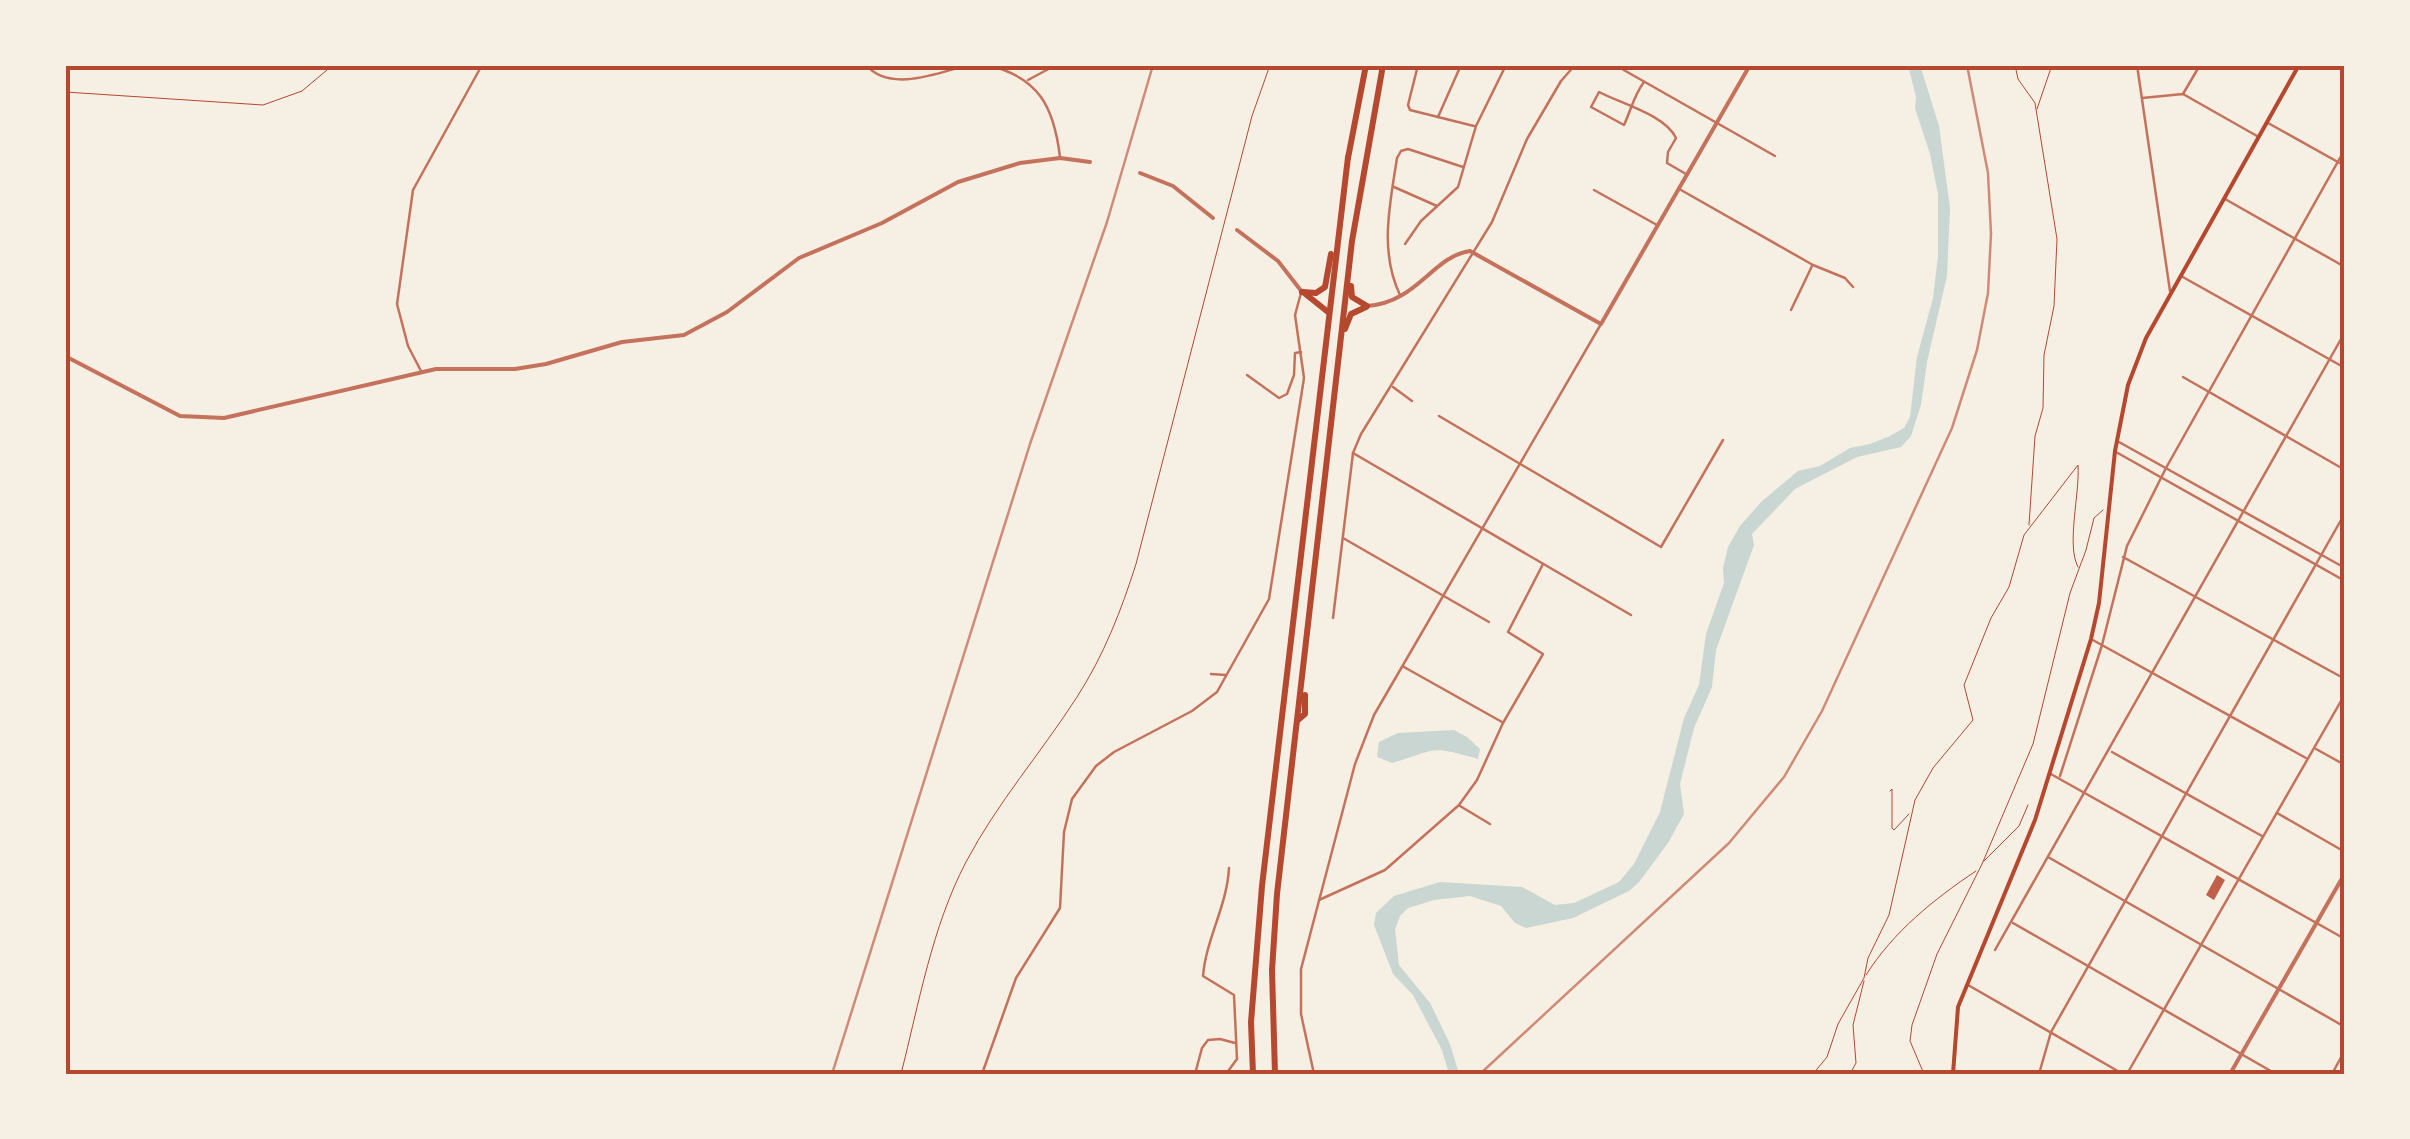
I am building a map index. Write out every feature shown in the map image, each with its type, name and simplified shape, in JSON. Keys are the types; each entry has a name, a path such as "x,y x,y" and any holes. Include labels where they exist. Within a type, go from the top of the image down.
{"highway":[{"path":"1253,1074 1254,964 1328,313 1348,158 1366,65"},
{"path":"1275,1074 1272,970 1276,912 1298,720 1305,714 1310,628 1340,345 1363,177 1384,65"},
{"path":"1302,292 1316,293 1327,282 1348,158"},
{"path":"1363,177 1351,290 1356,301 1367,306"},
{"path":"1302,292 1323,305 1328,313"},
{"path":"1340,345 1352,314 1367,306"},
{"path":"1294,634 1288,712 1298,720"}],"main road":[{"path":"1953,1074 1958,1007 2035,820 2090,639 2098,603 2115,452 2139,352 2299,65"}],"street":[{"path":"422,372 408,346 397,304 413,190 482,65"},
{"path":"866,65 871,71 896,79 916,79 968,65"},
{"path":"871,71 876,65"},
{"path":"987,65 1026,81 1041,95 1055,120 1060,158"},
{"path":"1026,81 1056,65"},
{"path":"1418,65 1410,110 1476,126"},
{"path":"1438,117 1461,65"},
{"path":"1405,244 1421,220 1458,187 1476,126 1506,65"},
{"path":"1333,618 1353,453 1498,210 1540,113 1575,65"},
{"path":"1615,65 1775,156"},
{"path":"1314,1074 1300,988 1318,900 1355,764 1374,715 1750,65"},
{"path":"2137,65 2171,294"},
{"path":"2183,94 2200,65"},
{"path":"1644,82 1634,95 1631,109 1624,124 1592,107 1600,92 1631,109 1671,128 1676,138 1667,162 1687,174"},
{"path":"2142,98 2183,94 2259,137"},
{"path":"2267,122 2345,166"},
{"path":"1401,298 1391,275 1387,246 1396,158 1408,149 1463,167"},
{"path":"2060,776 2102,645 2123,557 2166,468 2345,149"},
{"path":"65,356 180,416 224,418 436,369 516,369 622,342 684,335 727,312 799,258 898,216 958,182 1020,162 1060,158 1090,162"},
{"path":"1140,173 1173,186 1213,218"},
{"path":"1392,187 1439,206"},
{"path":"1679,189 1812,265 1845,278 1853,287"},
{"path":"1594,190 1658,225"},
{"path":"2225,199 2345,267"},
{"path":"982,1074 1016,978 1060,908 1064,832 1072,799 1096,766 1114,752 1192,711 1217,692 1269,599 1304,378 1295,315 1302,292 1278,260 1237,230"},
{"path":"1367,306 1401,298 1457,254 1472,252 1601,324"},
{"path":"1792,310 1812,265"},
{"path":"2182,276 2345,368"},
{"path":"1995,950 2345,332"},
{"path":"1247,375 1279,398 1287,394 1296,354 1302,351"},
{"path":"2183,377 2345,470"},
{"path":"1392,386 1412,401"},
{"path":"1439,416 1661,547 1723,440"},
{"path":"2117,441 2345,568"},
{"path":"2115,452 2345,580"},
{"path":"1353,453 1631,615"},
{"path":"2039,1074 2050,1032 2345,513"},
{"path":"1342,538 1488,622"},
{"path":"2123,557 2345,680"},
{"path":"1318,900 1384,870 1459,805 1477,780 1503,723 1543,654 1508,632 1543,564"},
{"path":"2090,639 2307,759"},
{"path":"1403,666 1503,723"},
{"path":"1211,674 1227,675"},
{"path":"1966,984 2125,1074 2345,694"},
{"path":"2314,748 2345,765"},
{"path":"2110,750 2263,837"},
{"path":"2048,772 2345,939"},
{"path":"1459,805 1490,824"},
{"path":"2276,813 2345,852"},
{"path":"2048,856 2345,1027"},
{"path":"1226,1074 1237,1059 1234,996 1203,976 1204,960 1228,890 1230,868"},
{"path":"2230,1074 2345,873"},
{"path":"2010,922 2276,1074"},
{"path":"1195,1074 1208,1040 1236,1044"},
{"path":"2332,1074 2345,1050"}],"path":[{"path":"65,92 263,104 302,90 333,65"},
{"path":"901,1074 935,942 963,868 1007,795 1077,697 1119,616 1136,564 1248,131 1270,65"},
{"path":"1850,1074 1856,1064 1852,1025 1868,958 1893,904 1912,812 1933,768 1973,720 1964,685 2008,586 2029,527 2034,436 2044,408 2044,356 2054,306 2055,221 2037,112 2014,65"},
{"path":"2037,112 2052,65"},
{"path":"2029,527 2036,523 2078,465 2080,489 2074,526 2074,561 2078,568"},
{"path":"1982,864 2034,744 2094,518 2100,510 2107,511"},
{"path":"1890,790 1890,821 1894,830 1912,812"},
{"path":"1924,1074 1910,1041 1937,954 1978,869 2019,826 2028,806"},
{"path":"1813,1074 1827,1057 1838,1024 1878,955 1901,930 1978,869"}],"shaded area":[{"path":"1908,65 1920,65 1939,126 1950,208 1947,276 1911,436 1901,447 1857,457 1795,489 1752,534 1754,545 1716,650 1712,687 1694,728 1680,784 1684,814 1639,882 1629,891 1573,918 1526,928 1515,923 1501,906 1470,896 1434,900 1408,908 1400,916 1395,929 1399,965 1430,1003 1450,1044 1459,1074 1449,1074 1442,1050 1413,995 1393,974 1374,925 1376,913 1394,896 1440,882 1522,887 1555,905 1574,903 1619,882 1634,864 1660,812 1684,718 1699,685 1706,634 1724,583 1728,547 1740,526 1798,471 1820,466 1850,448 1890,436 1904,428 1910,417 1917,357 1933,298 1938,194"},
{"path":"1454,730 1480,749 1478,759 1441,750 1392,763 1377,757 1379,742 1398,733"}],"building":[{"path":"2217,875 2225,880 2214,900 2206,895"}],"railway":[{"path":"832,1074 1030,444 1107,222 1153,65"},
{"path":"1480,1074 1729,843 1784,777 1822,711 1952,428 1977,350 1988,293 1991,234 1988,173 1967,65"}]}
